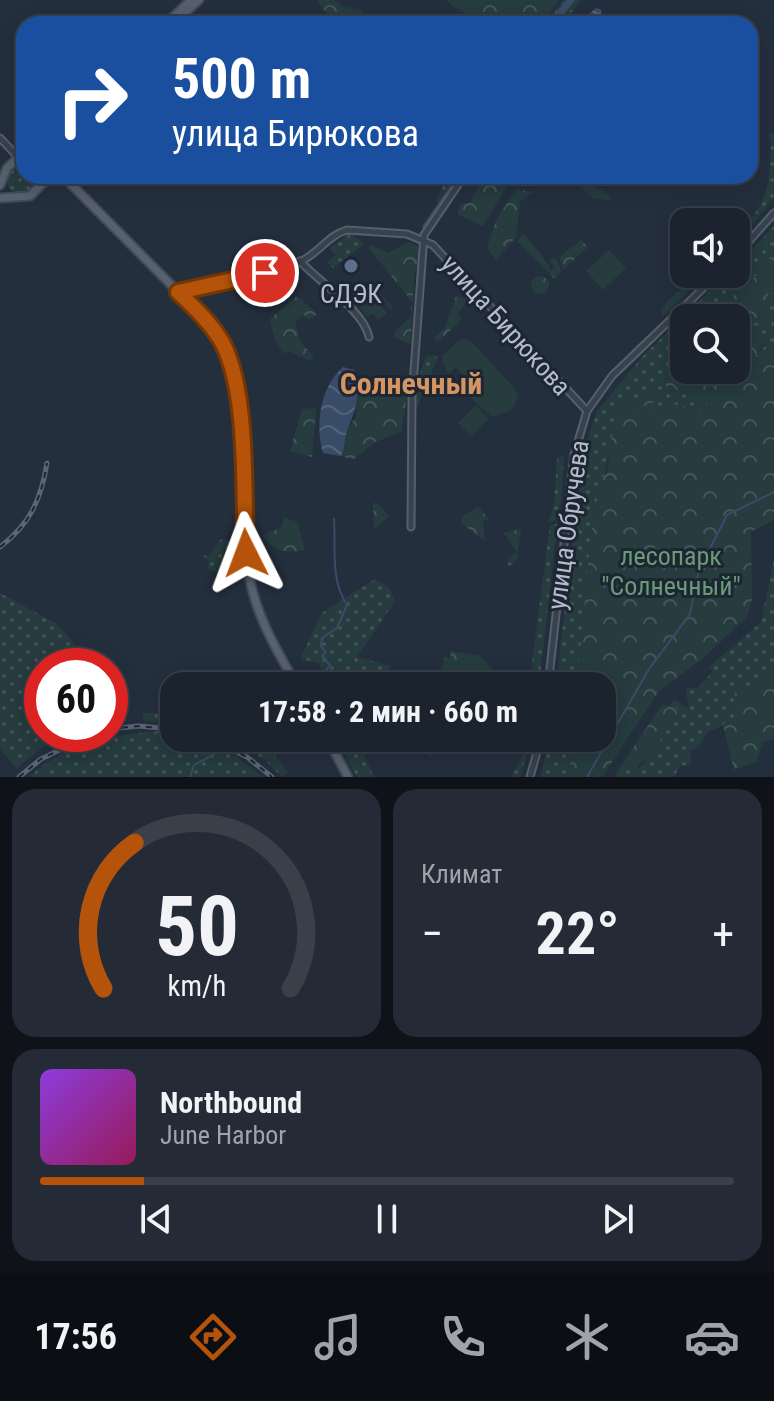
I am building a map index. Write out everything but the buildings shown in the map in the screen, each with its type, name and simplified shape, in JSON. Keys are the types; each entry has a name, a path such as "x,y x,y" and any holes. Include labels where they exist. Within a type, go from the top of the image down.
{"main road":[{"path":"174,16 191,0"},
{"path":"182,16 199,0"},
{"path":"16,161 1,181 6,190 16,197"},
{"path":"0,198 30,196 42,184"},
{"path":"69,184 211,327 229,360 240,387 249,578 261,618 290,672"},
{"path":"335,752 348,777"}],"street":[{"path":"0,138 16,150"},
{"path":"424,240 459,184"},
{"path":"750,240 774,213"},
{"name":"улица Бирюкова","path":"178,292 255,277 300,261 347,230 407,234 434,246 587,411"},
{"name":"улица Бирюкова","path":"411,527 412,398 424,240"},
{"path":"300,261 323,286 354,309 367,327 369,337"},
{"name":"улица Обручева","path":"550,672 574,455 587,411 612,376 703,288"},
{"path":"530,777 537,752"}],"green space":[{"path":"317,0 334,0 341,6 361,10 362,16 329,16"},
{"path":"446,0 559,0 548,16 472,16"},
{"path":"563,0 581,0 569,16 551,16"},
{"path":"768,134 774,134 774,197 750,227 750,220 766,192 771,141"},
{"path":"16,166 16,184 35,184 18,194 9,188 6,178"},
{"path":"443,184 456,184 439,208 436,200"},
{"path":"479,184 507,186 483,226 457,214 461,204 470,203"},
{"path":"578,184 588,184 607,193 612,200 594,199"},
{"path":"516,189 533,192 520,202 516,237 496,260 487,247 496,221"},
{"path":"774,226 774,252 750,281 750,252"},
{"path":"351,233 364,244 333,268 327,262 336,255 330,248"},
{"path":"523,234 551,270 555,268 549,260 556,258 562,272 554,278 517,241"},
{"path":"581,240 588,247 563,270 559,257"},
{"path":"409,242 421,248 414,277 413,303 369,248 371,245 388,253"},
{"path":"609,250 626,268 603,290 586,271"},
{"path":"774,252 774,294 768,293 765,319 772,323 769,328 754,322 750,327 750,304 724,304 742,288 750,288 750,281"},
{"path":"365,272 374,288 353,304 342,296 350,299 370,282"},
{"path":"540,276 549,285 540,294 531,285"},
{"path":"681,288 692,288 675,304 670,304 670,309 662,317 662,308"},
{"path":"742,288 724,304 697,304 712,289"},
{"path":"377,291 393,307 390,309 385,303 381,306 386,313 378,320 373,313 368,317 359,307"},
{"path":"768,292 774,294 774,354 754,357 767,344 750,337 750,323 765,319"},
{"path":"297,296 317,314 309,320 304,315 295,323 300,341 314,357 310,361 289,351 285,354 275,341 270,319"},
{"path":"456,296 469,300 457,314 462,319 438,342 434,338 445,328"},
{"path":"412,316 411,344 395,338 395,331"},
{"path":"670,330 666,390 643,396 671,393 678,386 687,395 707,400 707,407 699,412 674,404 616,423 591,533 578,672 558,672 582,457 597,411 644,355"},
{"name":"лесопарк \"Солнечный\"","path":"750,338 767,340 754,357 774,354 774,520 751,532 752,599 747,617 702,659 659,691 602,777 565,777 576,752 616,752 616,672 578,672 591,533 600,483 607,472 615,414 622,401 629,399 639,414 674,404 698,412 707,407 707,400 687,395 678,386 659,401 643,405 637,402 643,396 666,390 669,366 670,384 750,384"},
{"path":"465,339 472,342 516,390 518,399 510,411 492,417 471,398 478,391 456,367 448,374 441,357 458,341"},
{"path":"427,355 438,357 414,415 421,370"},
{"path":"392,387 407,397 401,432 375,442 353,460 341,456 346,433 356,416 356,395 368,392 371,397 381,397"},
{"path":"476,405 489,419 471,436 458,423"},
{"path":"316,408 312,457 290,451 302,409"},
{"path":"564,455 561,502 555,520 548,523 554,504 557,458"},
{"path":"373,503 377,503 389,516 374,529"},
{"path":"478,507 489,519 483,520 485,541 461,523 463,516"},
{"path":"284,517 297,522 305,550 280,550 262,535 281,528"},
{"path":"557,524 541,672 531,672 550,525"},
{"path":"521,529 517,560 508,567 508,559 517,552 504,533"},
{"path":"221,539 231,541 232,546 231,565 225,577 207,568 209,561 203,556 210,555"},
{"path":"774,559 774,672 735,693 736,719 708,732 699,746 690,751 691,764 680,766 674,777 614,777 622,764 638,769 650,757 678,712 675,706 669,706 674,700 689,708 688,687 697,689 713,671 709,667 761,622"},
{"path":"375,579 389,588 395,601 357,657 391,666 387,672 322,672 319,663 300,659 322,613"},
{"path":"0,593 57,624 78,648 24,648 24,752 37,752 17,768 0,749"},
{"path":"451,651 480,656 495,672 440,672 445,657 450,658"},
{"path":"774,672 774,739 763,742 756,762 734,770 723,724 736,719 731,710 735,693"},
{"path":"662,705 676,706 678,712 650,757 638,765 638,769 622,764"},
{"path":"143,713 160,713 160,723 143,721"},
{"path":"160,731 160,752 231,753 263,777 29,777 66,752 128,752 128,735"},
{"path":"252,752 301,752 274,755 288,772 282,777"},
{"path":"362,752 374,777 356,777 345,754"},
{"path":"522,752 528,752 520,777 511,777"},
{"path":"546,752 576,752 565,777 540,777"}],"water":[{"path":"596,8 602,10 600,16 586,16"},
{"path":"343,367 354,370 357,394 341,456 323,453 320,419 324,396"}],"waterway":[{"path":"558,16 571,0"},
{"path":"423,227 453,184"},
{"path":"587,777 649,669 690,614 699,570 727,515 774,492"},
{"path":"325,672 330,665 322,656 326,652 321,646 322,638 337,628 347,605 336,574 334,519"},
{"path":"190,777 194,765 215,752"}],"railway":[{"path":"0,547 19,529 32,510 47,463"},
{"path":"128,727 160,728"},
{"path":"19,777 41,759 56,752"},
{"path":"237,752 272,777"}],"place":[{"name":"СДЭК","path":"351,266"}],"district":[{"name":"Солнечный","path":"411,384"}],"route":[{"path":"246,553 241,426 229,360 218,336 178,292 265,273"}]}
